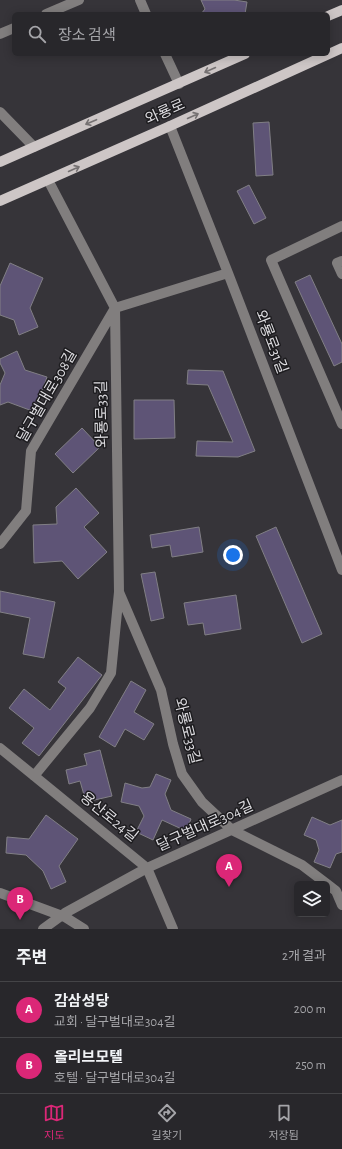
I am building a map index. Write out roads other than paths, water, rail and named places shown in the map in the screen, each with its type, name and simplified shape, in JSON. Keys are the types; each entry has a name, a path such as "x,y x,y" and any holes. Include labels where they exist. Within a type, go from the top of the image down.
{"main road":[{"path":"330,15 342,10"},
{"name":"와룡로","path":"330,53 342,48"},
{"name":"와룡로","path":"0,162 241,56"},
{"name":"와룡로","path":"0,201 324,56"}],"street":[{"path":"51,12 79,0"},
{"path":"140,0 145,12"},
{"path":"0,34 12,29"},
{"path":"166,56 179,84"},
{"path":"0,112 34,147"},
{"name":"와룡로31길","path":"170,126 338,547 342,570"},
{"name":"와룡로33길","path":"34,776 90,708 111,673 119,592 115,308 48,180"},
{"path":"342,226 271,260 342,424"},
{"path":"342,261 337,263 342,274"},
{"path":"115,308 228,273"},
{"name":"달구벌대로308길","path":"0,544 26,511 31,450 115,308"},
{"name":"와룡로33길","path":"119,592 161,690 173,744 182,774 202,802 232,830 302,865 323,881"},
{"name":"용산로24길","path":"0,748 148,868 173,929"},
{"name":"달구벌대로304길","path":"42,929 62,916 148,868 342,780"},
{"name":"와룡로33길","path":"330,886 336,891 342,905"},
{"path":"0,893 62,916 84,929"}],"place":[{"name":"감삼성당","path":"229,887"},
{"name":"올리브모텔","path":"20,920"}]}
